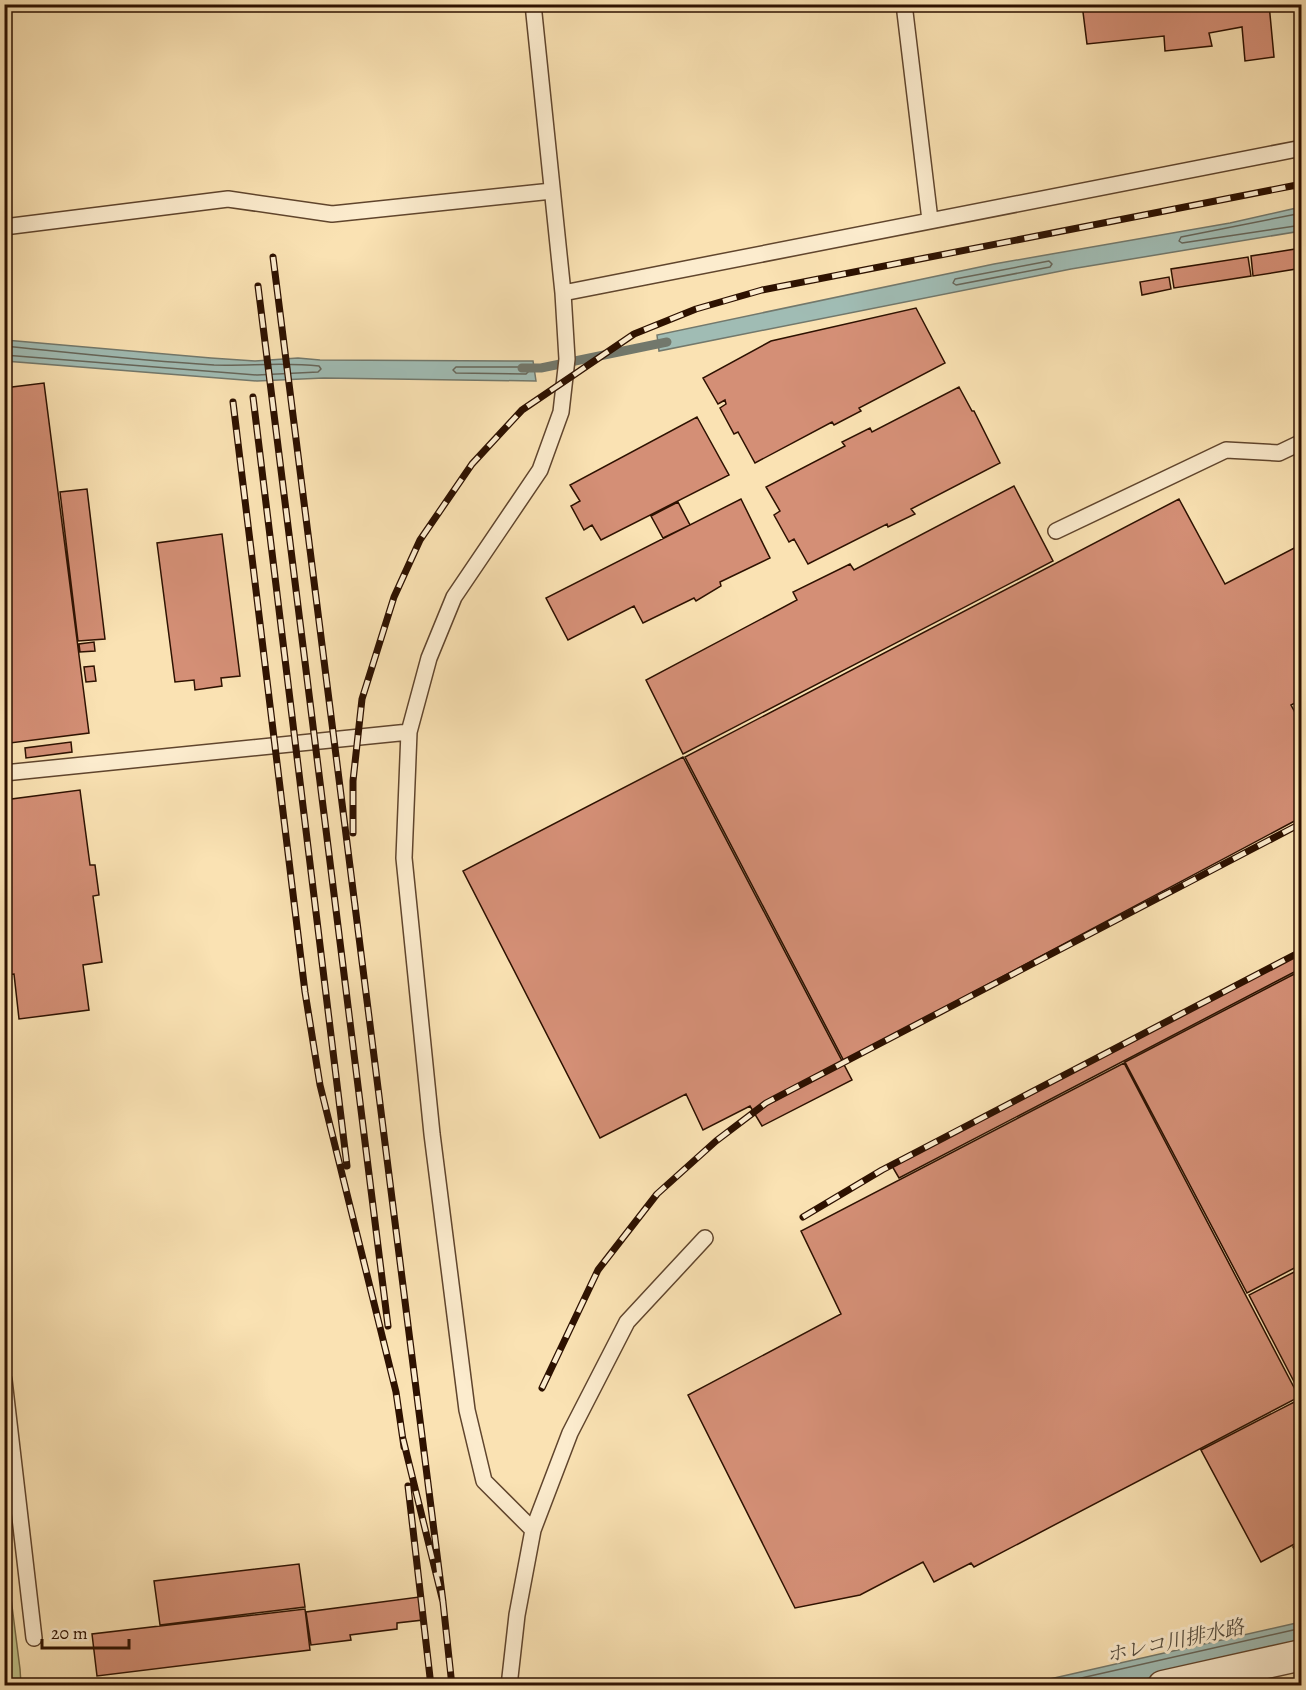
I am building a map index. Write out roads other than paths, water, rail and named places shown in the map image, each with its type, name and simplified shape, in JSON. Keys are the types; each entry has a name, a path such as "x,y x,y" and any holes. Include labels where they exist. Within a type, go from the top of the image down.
{"street":[{"path":"1180,1684 1302,1655"}],"lane":[{"path":"533,4 563,293 567,359 561,412 540,470 454,597 429,658 409,732 404,858 432,1134 467,1410 484,1481 533,1530"},
{"path":"904,4 930,220"},
{"path":"563,293 1302,148"},
{"path":"4,227 228,199 332,214 552,191"},
{"path":"1056,531 1226,450 1279,453 1302,442"},
{"path":"4,773 409,732"},
{"path":"509,1686 517,1615 533,1530 570,1433 627,1322 705,1238"},
{"path":"4,1380 34,1638"}],"water":[{"path":"1301,207 1301,231 1071,269 659,351 657,335 994,264 1230,223"},
{"path":"5,340 255,361 298,358 533,361 536,381 324,378 257,381 5,361"},
{"path":"1301,1622 1301,1645 1118,1685 1019,1686"}],"waterway":[{"path":"522,368 541,368 667,342"}],"railway":[{"path":"353,833 353,781 362,699 394,597 420,540 472,464 522,410 634,334 696,309 762,290 1302,184"},
{"path":"273,257 443,1602 403,1439"},
{"path":"258,286 388,1326"},
{"path":"253,397 347,1166"},
{"path":"233,402 305,992 320,1085 396,1392 404,1447"},
{"path":"542,1388 598,1270 657,1194 716,1141 766,1103 1302,823"},
{"path":"803,1217 882,1170 1302,951"},
{"path":"408,1486 431,1686"},
{"path":"443,1602 452,1686"}],"water label":[{"name":"ホレコ川排水路","path":"1175,1641"}]}
